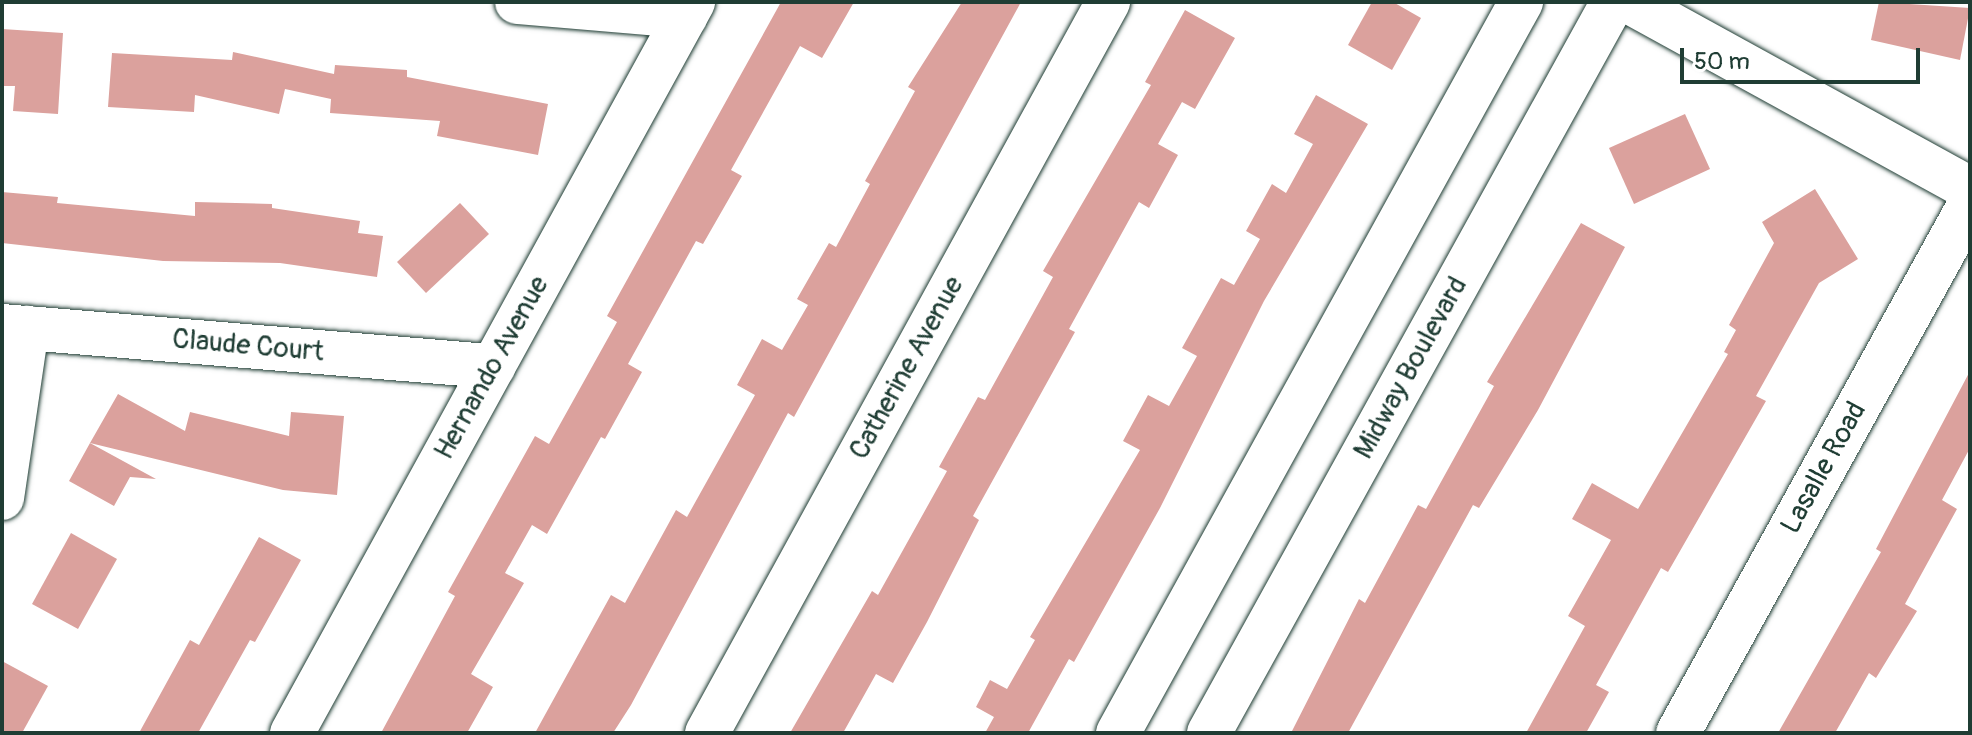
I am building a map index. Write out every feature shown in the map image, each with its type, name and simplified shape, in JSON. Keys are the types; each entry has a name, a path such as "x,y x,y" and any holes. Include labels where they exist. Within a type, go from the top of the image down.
{"street":[{"path":"517,2 689,9"},
{"name":"Catherine Avenue","path":"707,733 1108,2"},
{"path":"1118,733 1521,2"},
{"name":"Midway Boulevard","path":"1209,733 1613,2"},
{"path":"1630,2 1970,189"},
{"name":"Hernando Avenue","path":"292,733 689,9"},
{"name":"Lasalle Road","path":"1678,733 1970,204"},
{"path":"2,498 14,327"},
{"name":"Claude Court","path":"14,327 493,366"}],"building":[{"path":"781,2 854,2 822,58 800,46 731,170 742,176 703,244 696,241 628,364 642,372 605,439 601,437 547,534 532,525 505,573 524,583 471,674 493,687 467,733 381,733 455,596 448,592 535,436 549,444 617,322 607,316"},
{"path":"962,2 1021,2 794,417 788,413 631,705 613,733 535,733 611,595 625,603 676,510 687,517 755,395 737,385 762,339 782,350 808,305 797,299 829,243 836,247 870,184 865,181 915,91 908,87"},
{"path":"1372,2 1393,2 1421,18 1392,70 1348,45"},
{"path":"1879,2 1970,8 1960,60 1871,40"},
{"path":"1185,10 1235,38 1195,109 1182,102 1158,144 1178,155 1149,208 1139,202 1069,329 1075,332 973,516 979,520 927,622 893,683 876,674 843,733 790,733 872,591 878,595 947,471 939,467 978,397 985,400 1053,277 1043,271 1151,85 1145,82"},
{"path":"2,29 63,33 58,114 13,111 15,86 2,86"},
{"path":"233,52 334,74 335,65 407,70 407,77 548,104 538,155 437,136 440,121 330,113 331,99 285,89 279,114 195,95 194,112 108,107 112,53 232,60"},
{"path":"1316,95 1368,124 1264,301 1160,508 1074,662 1069,659 1028,733 985,733 994,717 976,707 990,680 1007,689 1035,640 1030,637 1140,450 1123,441 1148,395 1169,406 1197,356 1182,348 1221,278 1234,285 1260,239 1246,231 1272,184 1286,193 1313,144 1294,134"},
{"path":"1685,114 1710,169 1634,204 1609,148"},
{"path":"1815,189 1858,259 1819,283 1756,396 1766,401 1668,572 1661,568 1596,685 1609,692 1586,733 1526,733 1585,626 1568,616 1611,540 1572,519 1592,483 1638,509 1728,354 1724,352 1736,330 1729,325 1774,243 1762,222"},
{"path":"2,192 58,197 57,203 195,216 195,202 272,204 272,208 360,221 358,233 383,236 377,277 280,263 163,261 2,243"},
{"path":"460,203 489,234 426,293 397,262"},
{"path":"1581,223 1625,247 1538,410 1479,508 1473,505 1348,733 1291,733 1359,599 1365,603 1418,505 1426,509 1494,386 1487,382"},
{"path":"1970,371 1970,448 1942,500 1957,509 1905,604 1917,611 1876,678 1869,673 1835,733 1778,733 1881,552 1876,549"},
{"path":"118,394 185,431 190,412 289,436 291,412 344,416 337,495 283,490 90,443"},
{"path":"90,443 156,479 130,477 114,506 69,481"},
{"path":"71,533 117,559 78,629 32,604"},
{"path":"259,537 301,560 255,642 250,640 198,733 139,733 190,640 199,645"},
{"path":"2,661 48,686 22,733 2,733"}]}
